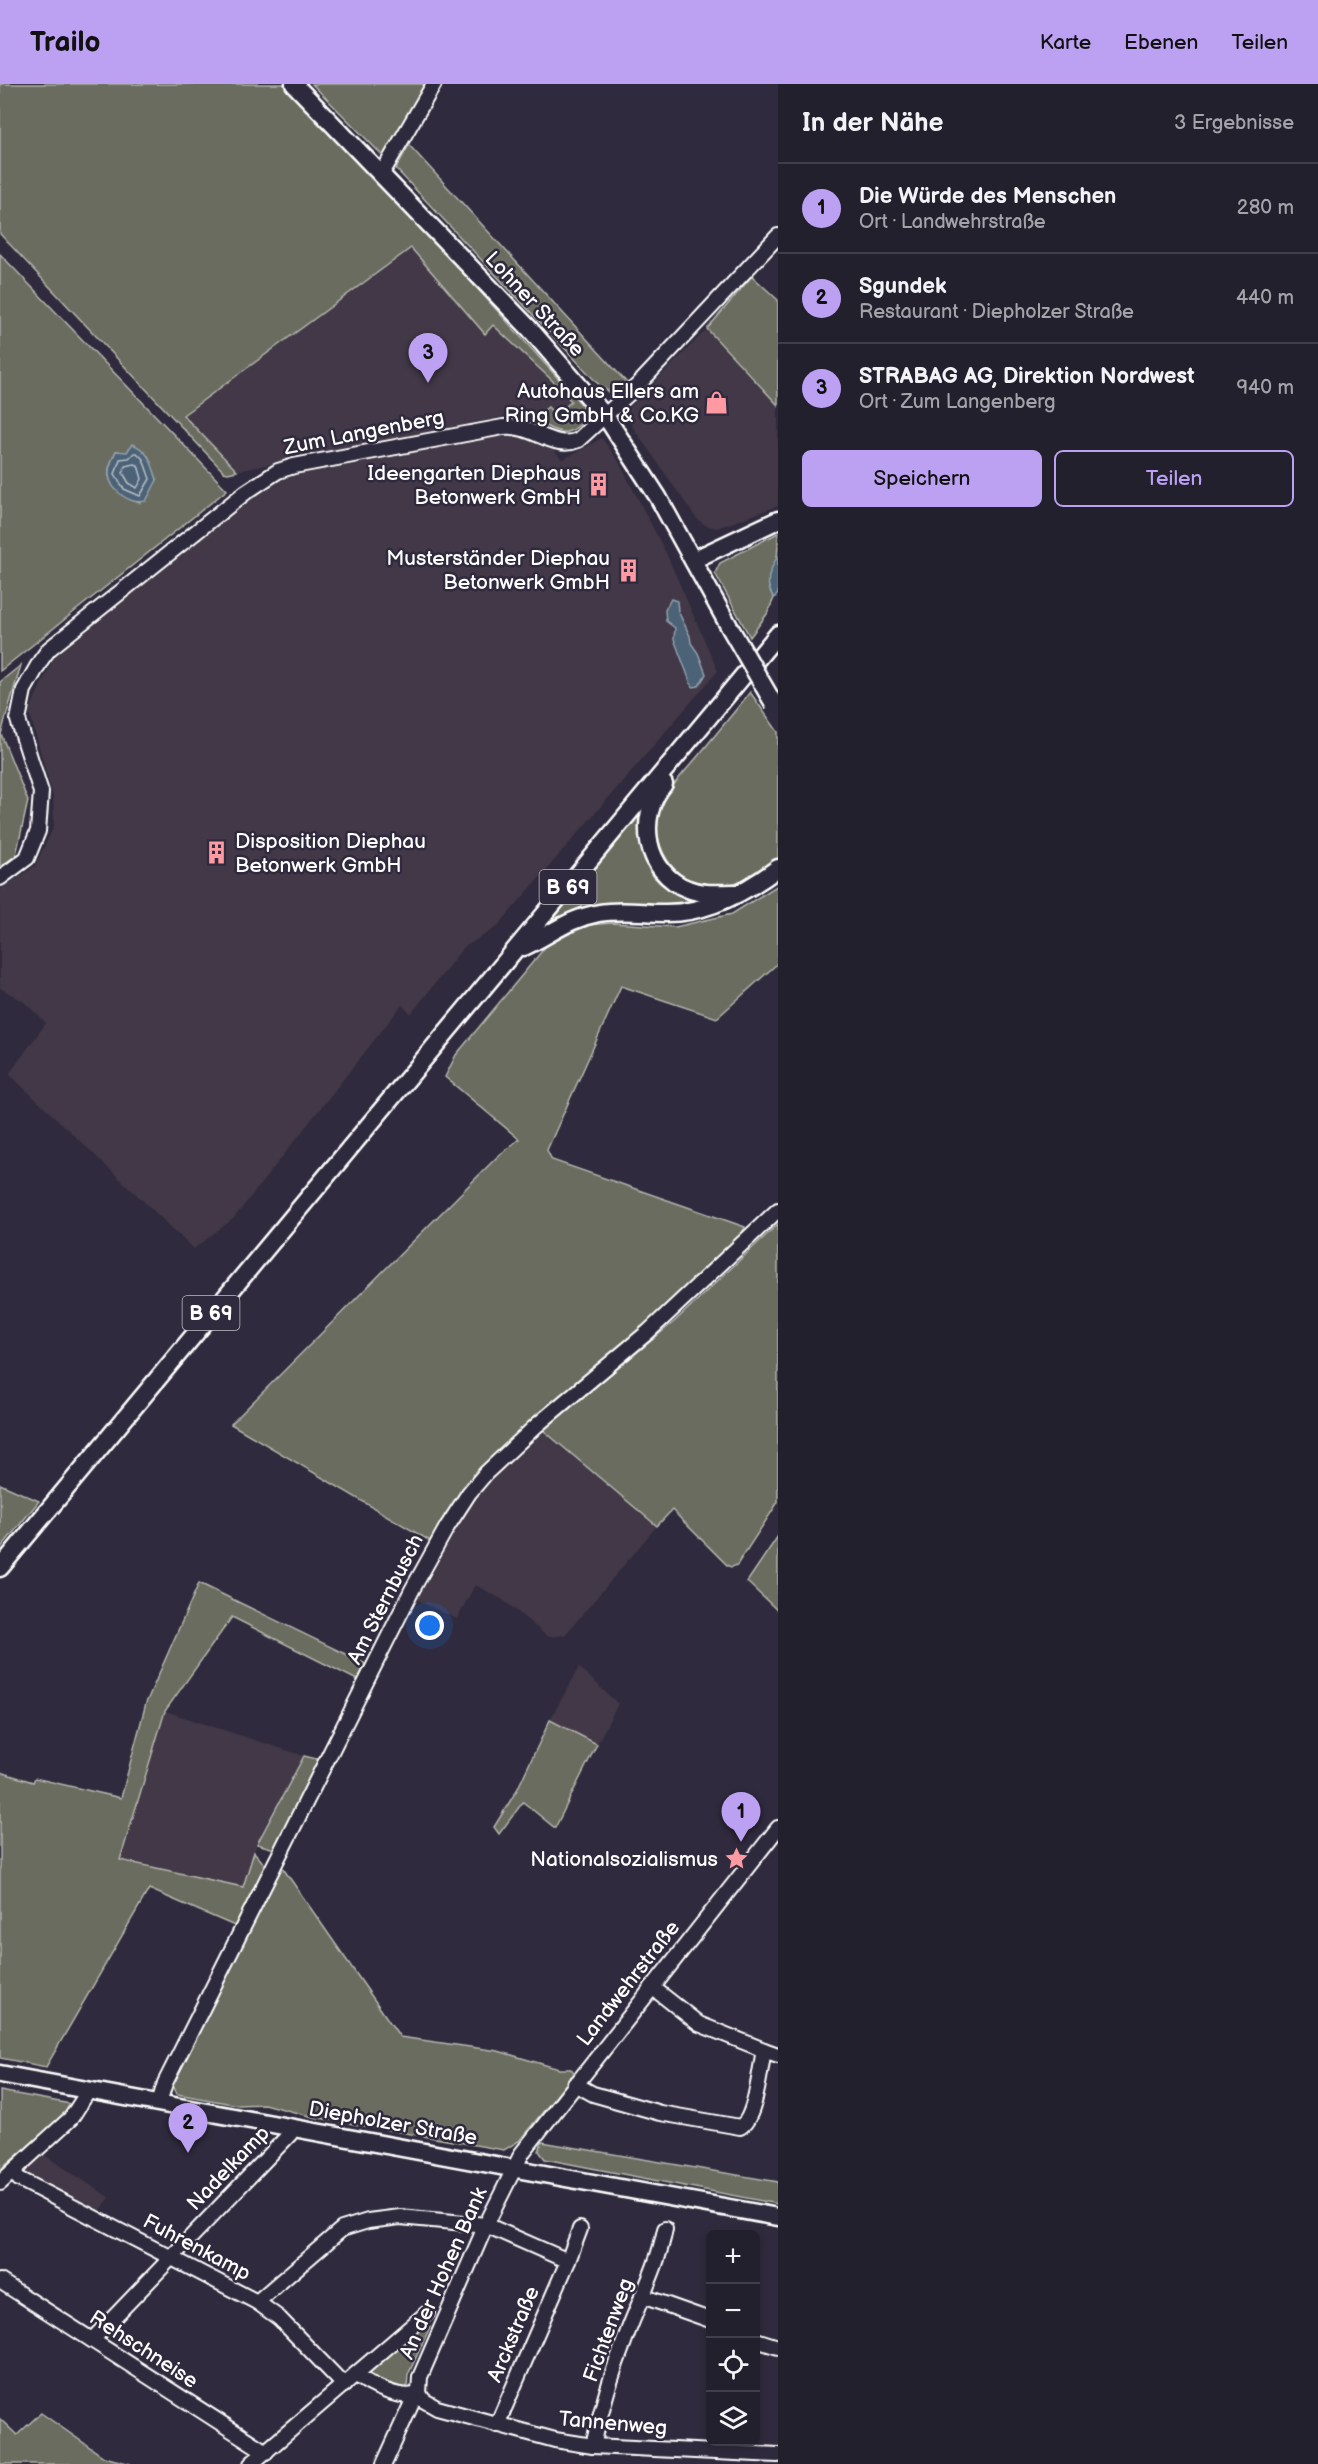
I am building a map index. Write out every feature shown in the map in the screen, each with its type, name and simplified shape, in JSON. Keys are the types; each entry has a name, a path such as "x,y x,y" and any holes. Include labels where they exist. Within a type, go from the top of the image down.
{"main road":[{"name":"Lohner Straße","path":"294,84 529,328 606,417 658,497 776,706"},
{"path":"693,561 778,520"},
{"name":"B 69","path":"0,1568 778,634"},
{"path":"690,740 684,759 659,790 650,812 648,830 651,850 662,870 677,884 706,893 736,893"},
{"path":"515,951 558,927 586,916 609,912 691,911 712,906 778,868"},
{"name":"Diepholzer Straße","path":"0,2074 778,2217"}],"street":[{"path":"381,175 434,84"},
{"path":"606,417 778,236"},
{"name":"Zum Langenberg","path":"0,878 27,858 38,831 41,792 18,720 24,690 41,660 58,641 246,492 278,471 503,427 525,428 560,443 569,444 578,440 606,417"},
{"name":"Am Sternbusch","path":"159,2103 165,2083 412,1590 469,1493 502,1456 648,1332 778,1210"},
{"name":"Landwehrstraße","path":"514,2167 522,2153 575,2084 778,1828"},
{"path":"652,1987 699,2024 778,2055"},
{"path":"575,2084 592,2094 650,2110 740,2127 749,2119 764,2050"},
{"path":"0,2183 71,2118 89,2090"},
{"name":"Nadelkamp","path":"92,2340 290,2134 291,2127"},
{"name":"An der Hohen Bank","path":"384,2464 417,2394 420,2377 486,2225 514,2167"},
{"name":"Fuhrenkamp","path":"13,2172 19,2179 257,2302 279,2318 344,2385"},
{"path":"257,2302 342,2229 368,2221 400,2217 486,2225 568,2261"},
{"name":"Arckstraße","path":"497,2425 580,2229"},
{"name":"Fichtenweg","path":"593,2446 608,2389 662,2249 665,2229"},
{"name":"Rehschneise","path":"0,2281 260,2450 266,2451"},
{"path":"642,2296 706,2318"},
{"name":"An der Hohen Bank","path":"252,2464 427,2313"},
{"path":"760,2341 778,2347"},
{"path":"357,2374 373,2386 417,2394"},
{"name":"Tannenweg","path":"417,2394 437,2408 555,2440 593,2446 778,2455"}],"shaded area":[{"path":"412,248 485,333 493,325 571,401 557,416 548,407 531,420 507,416 237,471 183,415"},
{"path":"707,329 778,405 778,506 717,528 705,525 696,518 625,416 626,411"},
{"path":"521,436 553,449 562,460 602,438 619,462 667,555 718,671 496,928 463,948 411,1014 402,1005 234,1218 194,1249 9,1074 46,1023 23,1001 0,988 0,889 35,866 54,826 53,797 29,711 57,651 280,477 480,437","holes":["671,599 677,601 678,611 706,674 693,687 684,669 685,663 674,639 675,628 666,606"]},
{"path":"543,1430 657,1526 565,1635 548,1637 503,1600 475,1585 457,1619 417,1600 462,1519 488,1480"},
{"path":"579,1667 618,1704 597,1744 550,1720"},
{"path":"165,1711 304,1756 257,1844 243,1887 120,1860"},
{"path":"43,2154 110,2198 91,2220 15,2181"}],"green space":[{"path":"0,84 284,84 377,177 582,405 586,412 586,419 571,431 565,432 531,420 548,407 557,416 571,401 493,325 485,334 411,248 183,415 237,471 224,472 0,234"},
{"path":"312,84 428,84 385,158"},
{"path":"409,145 628,384 614,395 601,387 396,169"},
{"path":"0,254 227,490 0,671","holes":["116,451 148,456 157,480 140,503 116,490 110,479 110,465"]},
{"path":"752,276 778,300 778,405 707,329"},
{"path":"778,533 777,557 769,582 774,598 767,614 750,637 715,573 720,563"},
{"path":"21,665 1,734 28,801 16,855 0,867 0,682"},
{"path":"750,692 778,732 778,859 744,879 721,886 707,886 681,875 671,865 659,840 657,826 659,812 676,782"},
{"path":"644,809 643,846 650,872 669,889 704,904 592,907 572,912 543,928"},
{"path":"778,885 778,963 717,1018 621,986 547,1150 552,1160 745,1227 741,1235 642,1329 533,1420 484,1465 465,1486 430,1541 231,1424 497,1157 519,1139 445,1077 456,1055 551,940 578,926 612,923 675,927 732,914"},
{"path":"778,1224 778,1502 737,1565 732,1567 728,1566 672,1510 657,1526 543,1430 675,1321"},
{"path":"0,1484 39,1501 0,1549"},
{"path":"778,1536 778,1611 747,1582"},
{"path":"199,1583 366,1664 357,1680 232,1617 165,1711 120,1860 243,1887 254,1852 267,1867 237,1927 149,1889 46,2067 0,2058 0,1772 33,1782 35,1778 121,1798 146,1703"},
{"path":"550,1720 597,1744 555,1828 523,1802 499,1834 494,1827 517,1790"},
{"path":"304,1756 317,1759 318,1764 275,1849 257,1844"},
{"path":"280,1864 400,2037 498,2051 559,2069 571,2069 575,2073 519,2141 504,2150 313,2117 264,2104 238,2105 177,2094 172,2083"},
{"path":"0,2091 76,2105 0,2170"},
{"path":"542,2142 778,2182 778,2204 545,2159 539,2151"},
{"path":"425,2323 430,2327 408,2375 407,2388 404,2390 372,2381 368,2370"},
{"path":"41,2413 104,2457 131,2464 0,2464 0,2419 17,2435"}],"water":[{"path":"132,444 146,454 157,480 146,501 134,501 122,496 113,486 109,475 110,465 116,451 127,452"},
{"path":"778,555 778,594 774,598 768,582 770,571"},
{"path":"671,599 677,601 678,611 706,674 699,686 693,687 691,684 674,639 675,628 666,621 665,610"}],"place":[{"name":"STRABAG AG, Direktion Nordwest","path":"428,383"},
{"name":"Autohaus Ellers am Ring GmbH & Co.KG","path":"717,403"},
{"name":"Ideengarten Diephaus Betonwerk GmbH","path":"599,485"},
{"name":"Musterständer Diephau Betonwerk GmbH","path":"628,570"},
{"name":"Disposition Diephau Betonwerk GmbH","path":"217,853"},
{"name":"Die Würde des Menschen","path":"741,1842"},
{"name":"Nationalsozialismus","path":"736,1859"},
{"name":"Sgundek","path":"188,2153"}]}
